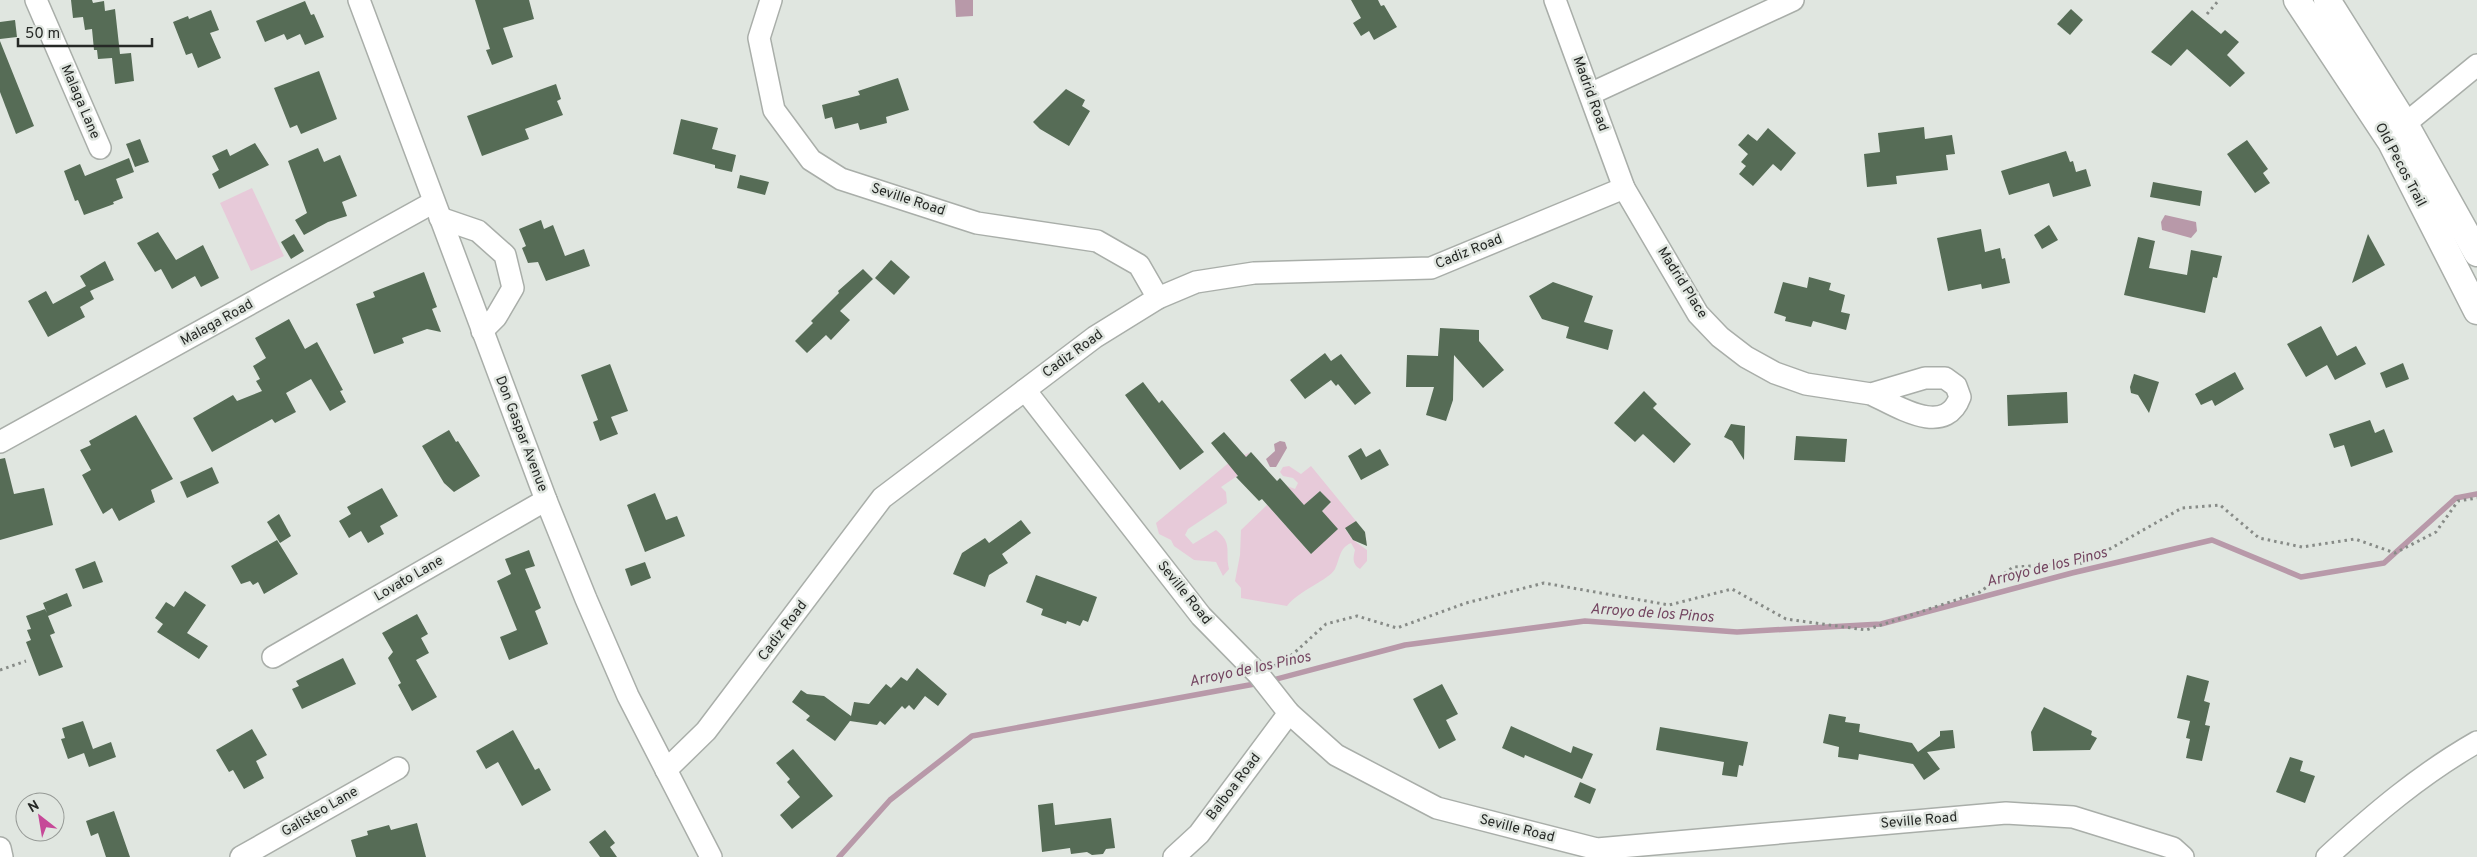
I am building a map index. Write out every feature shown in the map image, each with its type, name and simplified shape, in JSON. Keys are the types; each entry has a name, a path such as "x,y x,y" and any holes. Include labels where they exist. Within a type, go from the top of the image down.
{"main road":[{"name":"Old Pecos Trail","path":"2297,0 2398,133 2477,253"},
{"name":"Old Pecos Trail","path":"2327,0 2398,133 2477,311"}],"street":[{"name":"Malaga Lane","path":"36,0 100,148"},
{"name":"Don Gaspar Avenue","path":"359,0 546,500 628,696 711,857"},
{"name":"Seville Road","path":"771,0 759,38 774,110 811,160 841,179 977,223 1097,241 1139,265 1158,298"},
{"name":"Madrid Road","path":"1555,0 1624,188"},
{"path":"1590,94 1793,0"},
{"path":"2398,133 2477,65"},
{"name":"Cadiz Road","path":"666,770 706,731 882,498 1095,337 1158,298 1196,282 1254,273 1431,268 1624,188"},
{"name":"Madrid Place","path":"1624,188 1698,314 1720,337 1746,357 1775,373 1806,384 1871,394"},
{"path":"437,210 478,231 505,255 513,288 496,317 482,331"},
{"name":"Malaga Road","path":"0,442 437,210"},
{"name":"Seville Road","path":"1024,390 1201,616 1259,675 1289,713 1336,755 1437,808 1595,853 2006,813 2073,817 2173,848 2183,857"},
{"name":"Lovato Lane","path":"272,657 546,500"},
{"name":"Balboa Road","path":"1174,857 1198,834 1289,713"},
{"path":"2327,857 2408,787 2435,767 2477,742"},
{"name":"Galisteo Lane","path":"241,857 398,768"},
{"path":"0,848 2,857"}],"path":[{"path":"2207,14 2218,0"},
{"path":"1259,675 1293,654 1326,624 1357,616 1398,628 1466,603 1544,583 1669,605 1732,589 1786,619 1866,630 1980,592 2013,567 2085,563 2182,508 2220,505 2260,538 2302,547 2355,539 2396,553 2436,532 2458,501 2477,498"},
{"path":"0,670 26,661"}],"shaded area":[{"path":"955,0 973,0 973,16 956,17"},
{"path":"252,188 284,256 251,271 220,203"},
{"path":"2165,215 2196,222 2197,231 2191,238 2162,230 2161,222"},
{"path":"1280,441 1285,442 1287,448 1276,467 1270,467 1266,459 1275,451 1274,444"},
{"path":"1251,452 1234,467 1240,474 1221,487 1226,492 1227,503 1188,529 1185,535 1193,544 1216,530 1225,539 1229,569 1223,576 1216,562 1194,560 1174,546 1171,540 1159,534 1156,523 1231,461"},
{"path":"1289,466 1301,474 1311,466 1356,521 1345,529 1353,540 1367,550 1367,561 1360,569 1354,563 1355,550 1351,543 1342,551 1332,573 1298,595 1287,606 1241,598 1241,588 1235,581 1240,555 1241,530 1267,505 1311,554 1322,511 1331,503 1320,491 1301,508 1297,497 1287,486 1295,489 1298,483 1293,478 1283,476 1280,472 1283,467"}],"building":[{"path":"71,0 92,0 93,3 104,1 105,11 115,9 120,54 131,53 134,81 115,84 112,58 98,59 97,50 94,50 92,29 85,30 83,17 73,18"},
{"path":"475,0 529,0 534,19 503,28 513,57 492,65 486,50 490,49"},
{"path":"1351,0 1378,0 1381,6 1384,5 1397,27 1374,40 1369,31 1361,36 1353,23 1361,18"},
{"path":"305,1 311,15 314,14 324,37 305,45 300,34 287,40 284,34 265,42 256,21"},
{"path":"2071,9 2083,20 2070,35 2057,24"},
{"path":"211,10 219,30 210,33 221,58 198,68 192,53 186,55 173,22 188,16 189,19"},
{"path":"2192,10 2221,34 2225,30 2239,42 2227,55 2245,73 2230,87 2187,49 2171,66 2151,52"},
{"path":"15,20 17,37 0,39 0,22"},
{"path":"0,41 34,126 16,134 0,92"},
{"path":"319,71 337,119 301,134 297,125 290,128 274,88"},
{"path":"898,78 909,110 886,117 887,123 860,130 858,123 835,129 832,117 825,119 822,105 860,95 858,91"},
{"path":"556,84 561,99 557,101 563,115 525,129 529,139 482,156 467,116"},
{"path":"1066,89 1085,100 1082,106 1090,111 1069,146 1040,129 1033,122"},
{"path":"681,119 718,128 712,149 736,155 732,172 715,168 715,165 673,154"},
{"path":"1924,127 1925,139 1952,135 1955,154 1946,155 1948,170 1896,176 1897,184 1867,187 1864,154 1880,152 1878,133"},
{"path":"1768,128 1796,153 1781,171 1773,164 1753,186 1739,174 1746,166 1741,162 1748,154 1738,145 1748,134 1757,141"},
{"path":"140,139 149,162 135,167 126,144"},
{"path":"2247,140 2268,169 2263,173 2270,183 2255,193 2227,154"},
{"path":"255,143 269,165 219,189 212,174 219,170 212,156 227,149 230,156"},
{"path":"318,148 324,162 340,155 357,196 342,202 347,216 328,222 304,235 295,220 307,213 288,161"},
{"path":"2066,151 2070,162 2073,161 2076,172 2086,169 2091,186 2053,197 2049,183 2009,195 2001,171"},
{"path":"129,158 134,172 116,179 123,198 113,202 114,204 84,215 78,200 75,201 64,171 80,164 85,176"},
{"path":"740,175 769,182 765,195 737,188"},
{"path":"2153,182 2202,191 2200,206 2150,197"},
{"path":"541,220 544,229 553,225 565,256 584,249 590,266 546,281 538,262 528,263 522,248 526,246 519,229"},
{"path":"2049,225 2058,240 2042,249 2034,235"},
{"path":"1981,229 1985,252 2000,248 2002,259 2005,258 2010,283 1982,289 1981,284 1948,291 1937,238"},
{"path":"158,232 176,260 203,245 219,278 201,287 195,276 172,289 161,269 155,272 137,243"},
{"path":"294,234 304,251 291,259 281,242"},
{"path":"2368,234 2385,265 2352,283"},
{"path":"2138,237 2155,241 2149,268 2187,275 2191,250 2222,256 2217,278 2213,277 2205,313 2124,295"},
{"path":"891,260 910,277 894,295 875,278"},
{"path":"105,261 114,280 90,291 94,299 80,307 85,317 48,337 28,301 46,291 53,304 86,286 80,276"},
{"path":"863,269 873,279 840,311 850,320 831,340 826,335 807,353 795,341 813,323 811,321 839,293 838,291"},
{"path":"424,272 437,307 432,309 441,332 427,329 402,338 404,343 374,354 356,304 375,297 373,292"},
{"path":"1809,277 1831,283 1829,290 1845,295 1841,312 1850,314 1846,330 1813,321 1811,327 1785,321 1786,317 1774,313 1783,282 1807,288"},
{"path":"1553,282 1593,296 1584,322 1613,330 1608,350 1566,338 1569,327 1542,319 1529,296"},
{"path":"289,319 305,349 317,342 343,390 340,391 346,402 330,411 311,379 286,393 296,412 275,423 272,419 212,452 193,418 233,395 237,401 262,391 256,381 260,379 253,366 266,358 255,338"},
{"path":"2321,326 2337,356 2356,346 2366,364 2335,380 2327,365 2306,377 2287,344"},
{"path":"1440,328 1479,330 1479,341 1504,370 1483,388 1454,355 1453,400 1446,421 1426,415 1434,387 1406,387 1407,355 1438,356"},
{"path":"1325,353 1331,361 1341,354 1371,393 1355,405 1338,384 1336,386 1331,380 1305,399 1290,380"},
{"path":"2403,363 2409,379 2386,388 2380,373"},
{"path":"610,364 628,411 611,417 618,434 600,441 593,422 598,420 581,375"},
{"path":"2235,372 2244,389 2215,406 2212,400 2201,405 2195,394"},
{"path":"2134,374 2159,382 2149,413 2138,395 2131,393 2130,387"},
{"path":"1143,382 1159,403 1162,400 1204,452 1180,470 1125,395"},
{"path":"1644,391 1657,404 1653,408 1691,444 1674,463 1643,434 1635,442 1614,423"},
{"path":"2067,392 2068,423 2008,426 2007,395"},
{"path":"136,415 173,479 151,490 155,502 119,521 112,508 103,514 82,475 91,470 80,450 91,445 89,441"},
{"path":"2370,420 2375,433 2384,429 2393,452 2351,467 2344,445 2334,448 2329,434"},
{"path":"1731,424 1745,426 1744,460 1732,441 1724,437"},
{"path":"449,430 480,476 454,492 444,483 422,446"},
{"path":"1224,432 1246,457 1251,452 1277,481 1280,478 1304,505 1320,491 1331,502 1322,511 1338,529 1311,554 1262,499 1259,501 1236,477 1238,476 1211,443"},
{"path":"1796,436 1847,439 1845,462 1794,460"},
{"path":"1361,448 1366,457 1380,449 1389,465 1361,480 1348,456"},
{"path":"5,458 14,494 44,488 53,525 0,540 0,459"},
{"path":"212,467 219,483 187,498 180,482"},
{"path":"382,488 398,516 380,526 384,534 368,543 361,531 349,538 339,521 351,514 347,507"},
{"path":"655,493 666,520 677,516 685,536 645,552 627,505"},
{"path":"279,514 291,536 280,543 267,522"},
{"path":"1021,520 1031,533 1002,554 1008,563 989,575 985,587 953,574 962,553 985,538 989,543"},
{"path":"1356,521 1365,532 1367,546 1353,540 1345,528"},
{"path":"277,540 298,574 264,594 258,582 253,585 250,581 241,584 231,566"},
{"path":"529,550 535,566 525,569 541,608 535,611 548,644 509,660 500,637 517,630 497,581 511,574 505,559"},
{"path":"95,561 103,582 83,589 75,569"},
{"path":"645,562 651,578 631,586 625,569"},
{"path":"1036,575 1097,597 1088,622 1083,620 1080,626 1067,621 1066,624 1041,615 1043,609 1026,602"},
{"path":"185,591 206,605 187,633 208,646 199,659 157,632 163,624 155,618 166,602 174,607"},
{"path":"67,593 72,606 48,616 55,633 50,635 63,667 39,676 26,642 31,640 27,630 31,629 26,616 45,609 47,613 43,603"},
{"path":"417,614 428,634 421,638 429,653 416,660 437,697 412,711 398,685 401,683 388,658 393,652 382,633"},
{"path":"343,658 356,684 302,709 292,689 299,686 296,681"},
{"path":"917,668 947,694 938,706 925,696 914,710 909,705 905,709 902,706 885,725 880,721 877,725 850,721 835,741 806,720 810,716 792,702 801,690 807,694 824,696 851,716 854,702 869,704 886,684 891,688 901,677 907,681"},
{"path":"2187,675 2209,681 2204,701 2210,703 2205,725 2210,726 2202,761 2186,758 2190,739 2186,738 2190,721 2177,718"},
{"path":"1442,684 1458,714 1446,720 1456,740 1439,749 1413,699"},
{"path":"2044,707 2092,731 2091,735 2097,738 2090,750 2033,751 2031,732"},
{"path":"1829,714 1846,717 1845,722 1860,724 1859,732 1912,743 1918,752 1940,736 1940,731 1953,730 1955,748 1927,752 1940,769 1924,780 1913,764 1859,754 1858,760 1838,757 1839,747 1823,743"},
{"path":"83,721 93,749 111,742 116,757 89,767 84,753 68,759 61,739 65,738 62,728"},
{"path":"1511,726 1571,753 1573,746 1593,754 1582,779 1525,755 1524,758 1502,748"},
{"path":"1660,727 1748,742 1743,766 1739,765 1737,777 1722,775 1724,762 1656,750"},
{"path":"252,729 267,755 256,761 264,778 244,789 233,770 229,772 216,750"},
{"path":"513,730 535,770 539,768 551,790 522,806 498,762 486,769 476,751"},
{"path":"793,749 833,796 792,829 780,815 800,797 787,782 790,779 776,763"},
{"path":"2290,757 2303,761 2300,771 2315,776 2305,803 2276,792"},
{"path":"1580,782 1596,789 1590,804 1574,797"},
{"path":"1053,803 1055,825 1111,818 1115,848 1106,849 1103,854 1092,855 1087,852 1071,854 1070,848 1042,852 1038,805"},
{"path":"114,811 130,857 106,857 98,833 91,836 86,821"},
{"path":"417,823 426,857 356,857 351,840 368,835 367,831 389,825 391,830"},
{"path":"605,830 615,843 610,847 617,857 600,857 589,842"}],"waterway":[{"name":"Arroyo de los Pinos","path":"1269,681 1405,645 1585,621 1737,632 1881,624 2072,573 2212,540 2301,577 2384,563 2456,498 2477,494"},
{"name":"Arroyo de los Pinos","path":"839,857 890,800 972,736 1260,683"}]}
